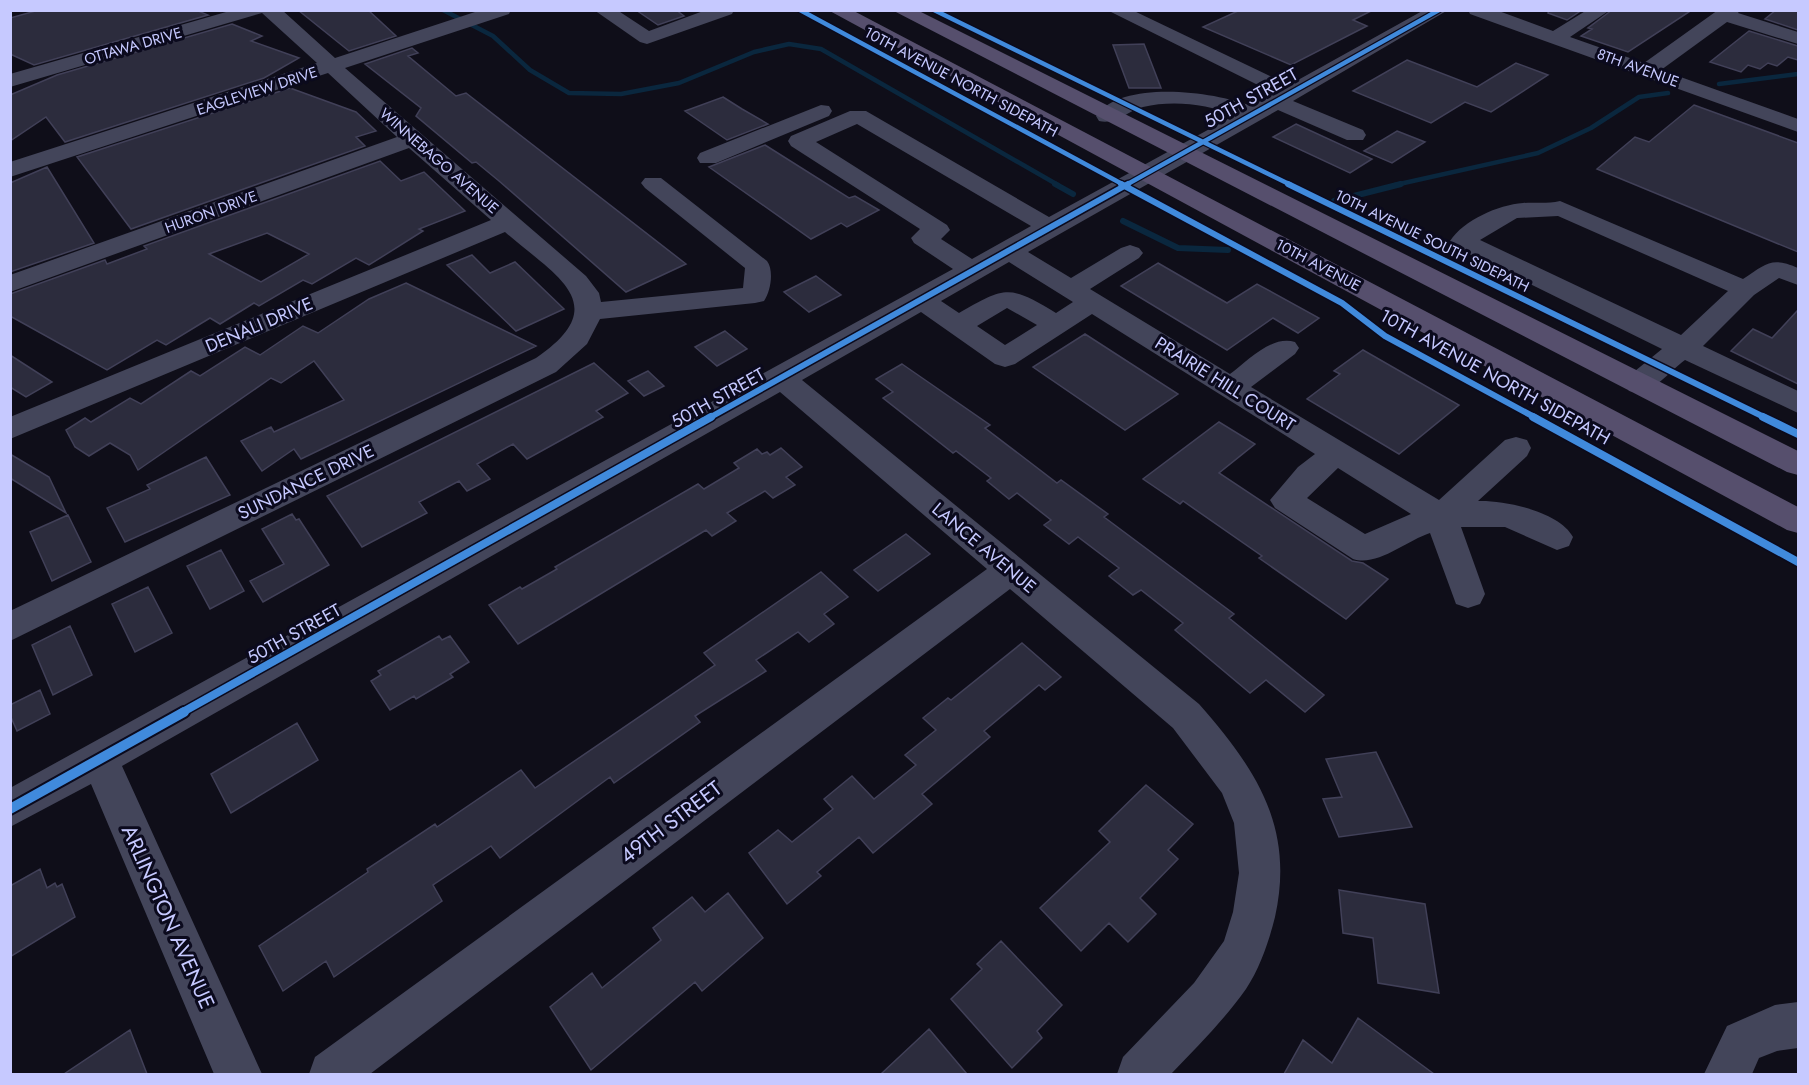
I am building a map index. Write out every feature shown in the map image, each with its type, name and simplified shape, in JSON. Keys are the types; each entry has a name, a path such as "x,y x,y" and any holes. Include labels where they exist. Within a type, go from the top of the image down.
{"main road":[{"name":"10TH AVENUE","path":"837,10 1798,521"},
{"path":"901,10 1181,154 1798,464"}],"street":[{"name":"OTTAWA DRIVE","path":"10,81 255,10"},
{"name":"WINNEBAGO AVENUE","path":"270,10 412,139 577,282 587,297 587,316"},
{"name":"EAGLEVIEW DRIVE","path":"10,170 452,29 502,10"},
{"path":"603,10 647,38 665,41 743,13 743,10"},
{"path":"647,38 725,10"},
{"path":"1116,10 1355,135"},
{"name":"50TH STREET","path":"10,809 783,379 1439,10"},
{"name":"8TH AVENUE","path":"1477,10 1798,126"},
{"path":"1555,38 1600,10"},
{"path":"1763,10 1798,22"},
{"path":"1611,80 1638,68 1728,13 1798,38"},
{"path":"1107,116 1136,102 1171,99 1213,100 1253,114"},
{"path":"708,158 827,108 843,107 1050,227"},
{"path":"858,116 799,141 938,230 923,238 973,271"},
{"name":"HURON DRIVE","path":"10,284 412,139"},
{"path":"587,316 755,296 758,266 653,183"},
{"path":"1745,289 1560,208 1547,212 1522,210 1493,219 1462,241 1798,403"},
{"name":"DENALI DRIVE","path":"10,429 508,222"},
{"name":"PRAIRIE HILL COURT","path":"1009,251 1441,517"},
{"path":"922,300 1005,358 1057,326 1082,296 1130,253"},
{"path":"1639,384 1657,364 1696,338 1745,289 1777,268 1798,277"},
{"path":"958,325 1003,299 1019,302 1057,326"},
{"name":"SUNDANCE DRIVE","path":"10,627 546,365 567,350 587,316"},
{"path":"1230,388 1285,348"},
{"name":"LANCE AVENUE","path":"783,379 1186,716 1219,754 1241,787 1258,830 1261,873 1252,921 1232,970 1140,1074"},
{"path":"1441,517 1516,447"},
{"path":"1336,453 1286,500 1365,550 1387,535 1441,517 1493,514 1523,520 1557,537"},
{"path":"1441,517 1468,594"},
{"name":"49TH STREET","path":"332,1074 1011,570"},
{"name":"ARLINGTON AVENUE","path":"100,760 238,1074"},
{"path":"1727,1074 1743,1042 1775,1028 1798,1025"}],"building":[{"path":"39,10 196,10 208,15 34,65 10,54 10,18"},
{"path":"298,10 368,10 396,36 349,51"},
{"path":"636,10 676,10 684,16 658,25"},
{"path":"1240,10 1373,10 1353,20 1367,26 1291,65 1203,27"},
{"path":"1549,10 1582,10 1567,20 1548,13"},
{"path":"1612,10 1692,10 1628,52 1581,36"},
{"path":"1776,10 1798,10 1798,30 1765,19"},
{"path":"232,24 262,36 251,41 299,58 264,78 65,142 46,117 10,141 10,95 57,75"},
{"path":"1749,31 1798,46 1798,60 1788,57 1777,66 1768,63 1760,69 1748,65 1741,72 1710,62"},
{"path":"1144,44 1161,88 1129,88 1113,45"},
{"path":"412,48 418,53 408,56 456,96 466,93 686,264 626,292 499,181 476,162 472,163 416,116 421,108 365,64"},
{"path":"1407,60 1477,87 1516,63 1548,75 1491,112 1465,102 1431,123 1353,91"},
{"path":"290,88 356,112 376,131 356,137 365,146 131,229 77,157"},
{"path":"723,97 768,124 727,140 685,111"},
{"path":"1694,105 1798,143 1798,252 1597,169 1635,137 1649,142"},
{"path":"1296,124 1372,159 1350,173 1273,137"},
{"path":"1397,131 1425,142 1392,163 1364,151"},
{"path":"765,145 849,198 855,196 879,210 847,227 841,223 811,239 709,167"},
{"path":"380,161 401,181 424,172 465,211 419,229 423,231 369,265 356,258 312,284 303,280 259,306 254,303 220,324 210,318 166,345 157,340 107,370 10,316 10,294 105,260 107,264 147,249 144,246","holes":["267,233 309,254 261,282 209,254"]},
{"path":"47,167 94,243 10,272 10,183"},
{"path":"472,255 490,273 515,262 564,309 516,331 447,265"},
{"path":"1158,263 1227,303 1257,284 1319,318 1298,333 1273,318 1227,350 1121,286"},
{"path":"816,276 841,295 809,312 784,292"},
{"path":"406,283 536,346 301,459 294,449 262,471 241,441 271,427 274,432 344,400 314,361 281,383 271,378 138,470 130,455 110,443 89,456 75,447 66,430 85,418 91,422 130,398 141,404 191,371 200,376 245,347 260,355 303,326 318,333 369,299"},
{"path":"1798,310 1798,384 1731,351 1753,329 1772,338"},
{"path":"725,331 747,349 717,366 695,347"},
{"path":"1085,334 1178,394 1125,430 1033,367"},
{"path":"1363,350 1459,405 1399,454 1307,399 1340,374 1334,371"},
{"path":"10,355 52,382 26,397 10,387"},
{"path":"594,363 628,393 596,411 603,417 527,459 513,444 477,464 490,479 467,491 459,481 419,502 427,513 362,547 327,496"},
{"path":"902,364 990,425 985,428 1057,483 1061,480 1108,514 1104,517 1234,614 1229,618 1324,695 1305,712 1266,680 1250,693 1175,630 1183,623 1141,590 1133,595 1109,576 1119,568 1078,537 1069,544 1044,525 1051,520 1017,493 1009,499 987,481 991,478 956,451 953,453 883,398 893,392 876,379"},
{"path":"648,371 664,386 644,396 628,381"},
{"path":"1219,422 1255,444 1219,473 1352,561 1363,563 1388,579 1346,619 1183,501 1180,504 1143,479"},
{"path":"781,448 802,467 786,477 795,485 773,498 765,491 727,513 736,521 712,536 706,530 518,644 489,605 557,569 555,567 698,484 704,489 739,468 734,463 757,449 762,454 767,452 770,455"},
{"path":"10,454 49,477 66,513 10,478"},
{"path":"206,457 230,495 125,542 107,508 150,489 147,485"},
{"path":"292,514 296,520 299,519 329,565 263,602 250,581 284,564 262,529"},
{"path":"68,515 91,562 52,581 30,532"},
{"path":"906,534 930,554 878,591 854,570"},
{"path":"221,550 244,591 210,609 187,566"},
{"path":"821,572 848,597 824,614 834,624 809,642 798,632 756,660 766,671 695,716 700,722 614,783 610,777 500,858 491,846 433,885 442,901 334,977 326,961 283,991 259,946 368,872 367,869 435,824 437,827 521,770 535,788 715,665 704,653"},
{"path":"148,587 172,633 135,652 112,604"},
{"path":"70,626 92,675 53,695 32,645"},
{"path":"439,636 442,640 450,636 469,662 450,674 453,677 416,699 414,696 390,710 371,681 381,675 378,671"},
{"path":"1022,643 1061,677 1045,690 1039,685 984,731 990,737 922,794 932,804 873,853 859,837 817,872 821,876 787,904 749,853 778,830 792,842 833,809 824,799 852,776 874,799 916,765 905,755 936,730 923,718 948,698 951,700"},
{"path":"40,690 50,714 17,731 10,715 10,705"},
{"path":"297,723 318,760 231,813 211,774"},
{"path":"1376,752 1412,827 1339,837 1323,799 1342,797 1326,759"},
{"path":"1146,785 1193,824 1168,850 1178,859 1140,898 1156,914 1128,942 1109,923 1081,951 1040,908 1110,842 1099,831"},
{"path":"40,869 47,888 55,883 57,887 62,884 75,917 10,957 10,886"},
{"path":"1339,890 1425,904 1439,993 1378,983 1373,938 1343,933"},
{"path":"728,893 763,938 702,991 695,982 591,1070 550,1007 592,973 602,988 661,940 653,928 692,897 705,912"},
{"path":"1001,941 1062,1005 1037,1031 1042,1038 1012,1068 951,999 982,969 977,964"},
{"path":"1358,1018 1434,1074 1284,1074 1303,1040 1332,1063"},
{"path":"929,1029 967,1074 881,1074"},
{"path":"130,1030 147,1074 64,1074"}],"waterway":[{"path":"443,10 493,36 530,70 569,93 621,94 679,83 754,52 789,44 821,49 1058,185"},
{"path":"1719,84 1798,74"},
{"path":"1395,185 1538,153 1591,128 1639,97 1668,93"},
{"path":"1055,184 1073,194"},
{"path":"1334,201 1401,184"},
{"path":"1123,221 1178,248 1228,250"}],"cycle path":[{"name":"10TH AVENUE NORTH SIDEPATH","path":"800,10 1342,303 1385,336 1798,562"},
{"name":"10TH AVENUE SOUTH SIDEPATH","path":"934,10 1798,434"},
{"path":"10,809 1439,10"}]}
